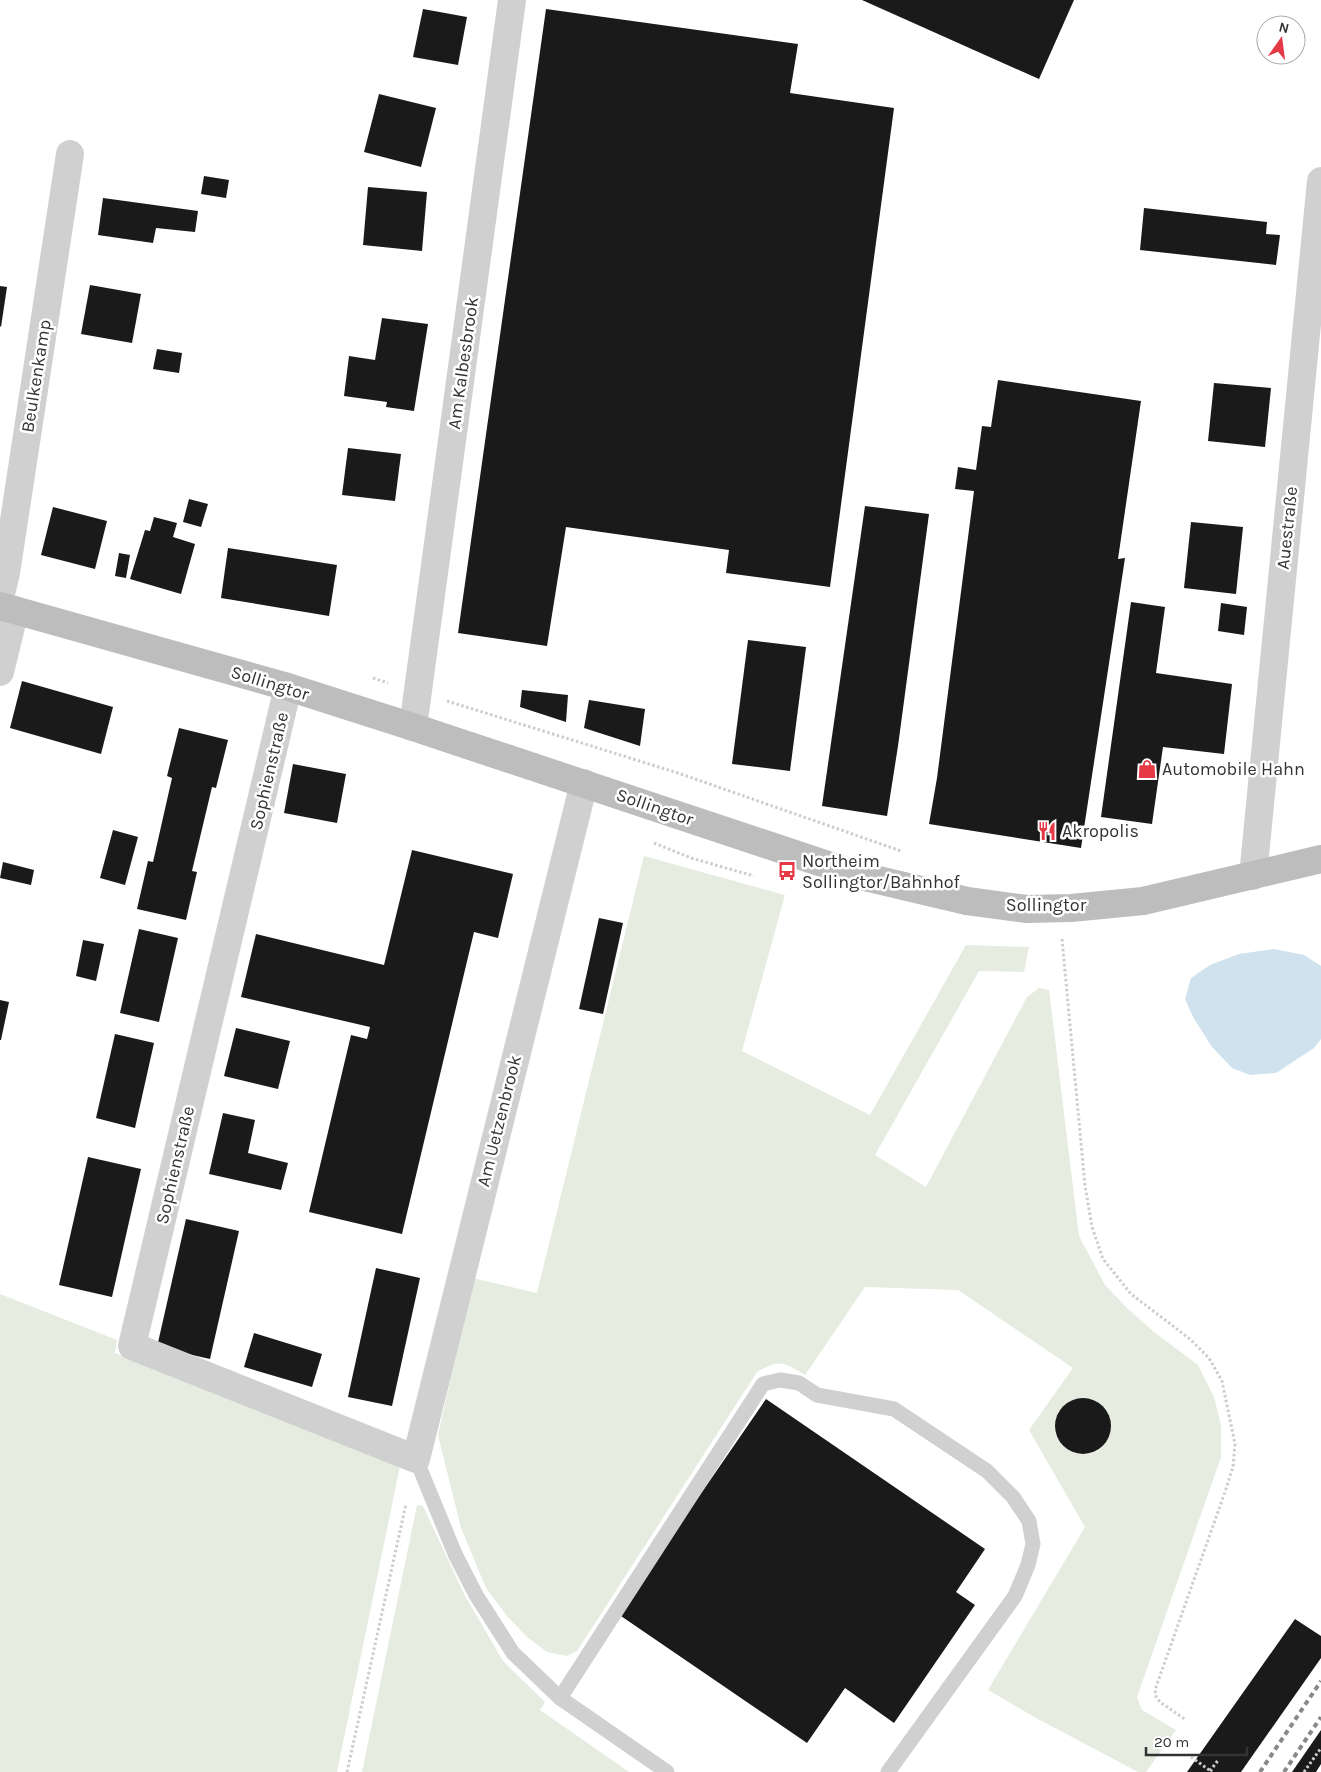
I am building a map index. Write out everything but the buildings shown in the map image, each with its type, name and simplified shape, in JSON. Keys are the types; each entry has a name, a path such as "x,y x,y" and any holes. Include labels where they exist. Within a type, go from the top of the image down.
{"main road":[{"name":"Sollingtor","path":"5,604 288,687 584,783 861,876 967,901 1027,909 1071,908 1142,900 1254,876 1321,859"}],"street":[{"name":"Am Kalbesbrook","path":"413,727 512,0"},
{"name":"Beulkenkamp","path":"0,672 6,573 70,154"},
{"name":"Auestraße","path":"1254,876 1321,181"},
{"name":"Sophienstraße","path":"288,687 132,1346 416,1460"},
{"name":"Am Uetzenbrook","path":"416,1460 584,783"}],"lane":[{"path":"560,1698 763,1384 780,1380 799,1383 817,1395 894,1408 987,1471 1013,1497 1029,1522 1033,1544 1028,1565 1015,1596 888,1772"},
{"path":"416,1460 455,1554 476,1594 513,1653 560,1698 667,1772"}],"path":[{"path":"371,678 678,773 910,854"},
{"path":"1062,934 1085,1186 1092,1227 1104,1259 1131,1294 1190,1339 1209,1358 1222,1381 1235,1444 1233,1467 1228,1483 1156,1686 1155,1695 1160,1702 1186,1720"},
{"path":"347,1772 416,1460"},
{"path":"1304,1772 1321,1748"},
{"path":"1191,1757 1211,1771 1219,1759"}],"shaded area":[{"path":"644,856 785,895 742,1051 870,1115 966,945 1029,947 1024,972 979,971 875,1155 926,1187 1027,997 1039,988 1049,990 1079,1236 1105,1285 1154,1332 1198,1365 1214,1397 1221,1425 1221,1457 1137,1697 1142,1710 1176,1730 1146,1772 1138,1772 988,1690 1085,1527 1029,1430 1073,1368 958,1290 865,1287 805,1375 781,1364 771,1365 757,1372 577,1651 567,1656 547,1652 527,1637 507,1616 486,1588 461,1528 438,1435 473,1278 537,1293","holes":["1078,1398 1093,1401 1103,1408 1109,1418 1110,1428 1107,1439 1101,1448 1091,1453 1070,1451 1065,1448 1056,1434 1055,1427 1058,1415 1066,1405"]},
{"path":"0,1294 117,1340 115,1353 400,1466 337,1772 0,1772"},
{"path":"417,1505 423,1506 464,1594 503,1661 545,1702 540,1710 629,1772 362,1772"}],"water":[{"path":"1274,949 1304,955 1321,966 1321,1039 1314,1048 1276,1073 1250,1075 1232,1068 1212,1047 1193,1017 1185,999 1191,978 1210,965 1239,954"}],"railway":[{"path":"1260,1772 1321,1681"},
{"path":"1284,1772 1321,1717"}],"place":[{"name":"Automobile Hahn","path":"1147,769"},
{"name":"Akropolis","path":"1047,831"},
{"name":"Northeim Sollingtor/Bahnhof","path":"787,871"}]}
